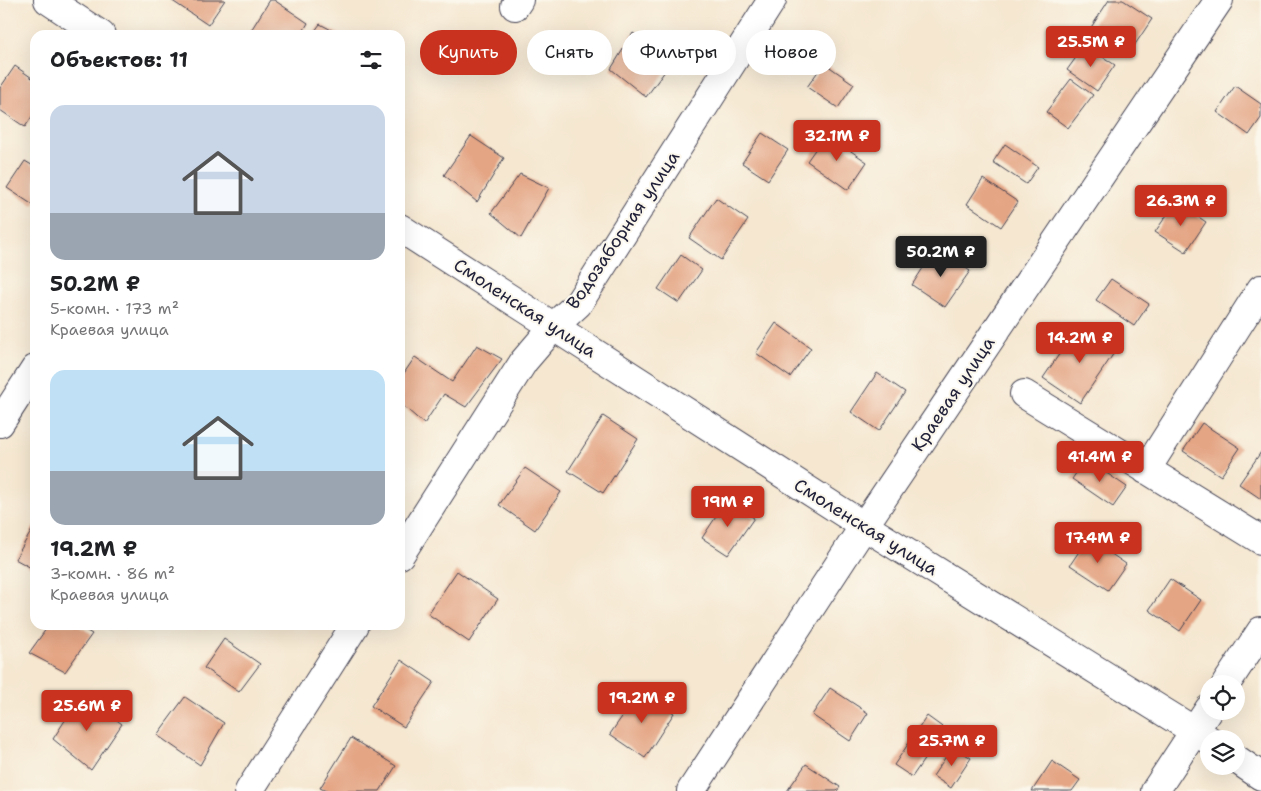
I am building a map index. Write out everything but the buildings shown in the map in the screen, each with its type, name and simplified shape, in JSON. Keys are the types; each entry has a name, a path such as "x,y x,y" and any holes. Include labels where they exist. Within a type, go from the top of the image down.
{"street":[{"path":"48,0 93,30"},
{"name":"Водозаборная улица","path":"405,547 524,362 554,326 578,304 772,0"},
{"name":"Краевая улица","path":"691,791 864,526 1219,0"},
{"name":"Смоленская улица","path":"405,231 864,526 1204,727"},
{"path":"1146,470 1261,289"},
{"path":"0,423 30,377"},
{"path":"1024,394 1261,540"},
{"path":"249,791 352,630"},
{"path":"1232,675 1261,631"},
{"path":"1155,791 1204,727"},
{"path":"1245,765 1261,776"}]}
